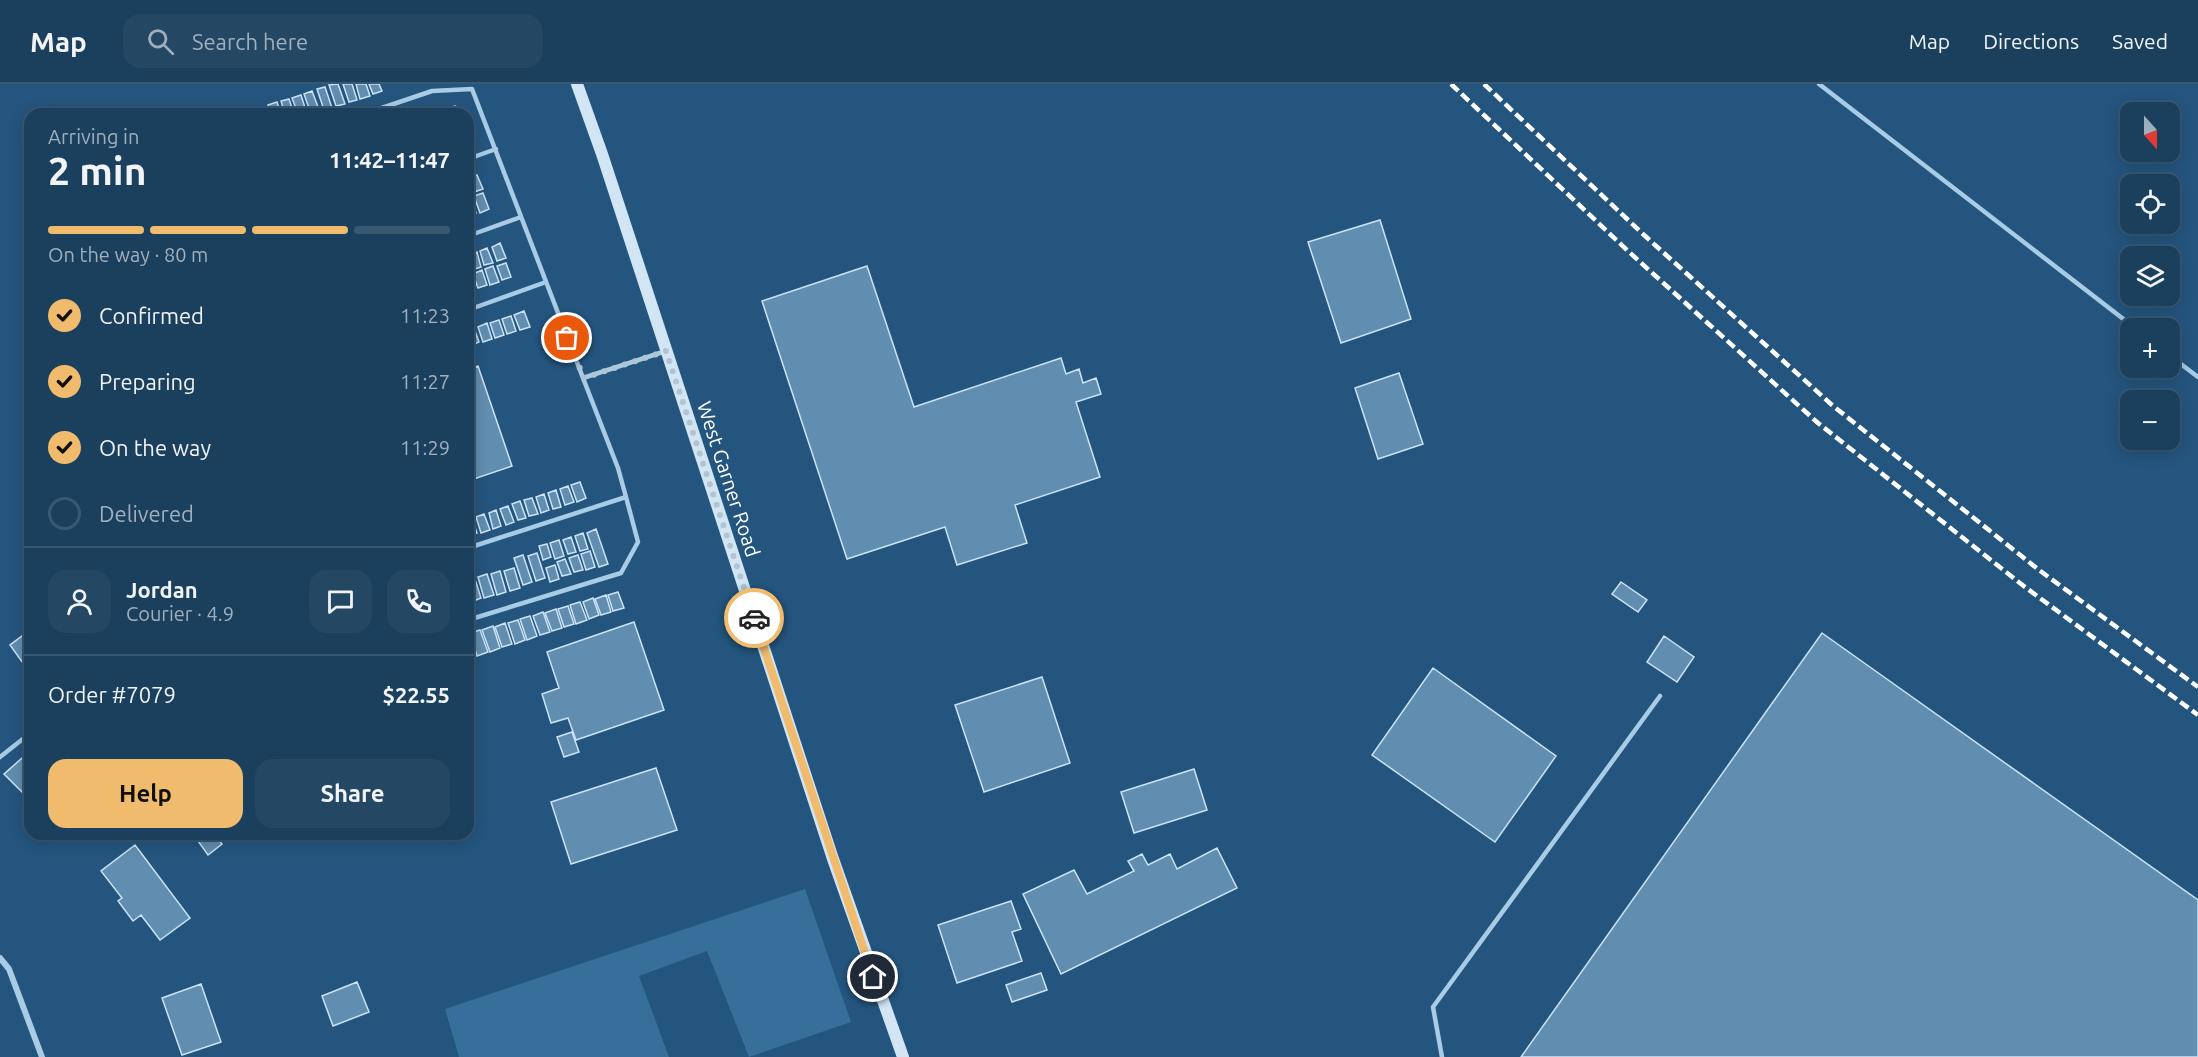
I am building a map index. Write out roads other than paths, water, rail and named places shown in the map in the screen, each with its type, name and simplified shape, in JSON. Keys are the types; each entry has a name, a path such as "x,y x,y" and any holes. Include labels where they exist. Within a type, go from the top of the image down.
{"main road":[{"name":"West Garner Road","path":"577,84 833,859 903,1057"}],"street":[{"path":"0,958 9,969 42,1057"}],"lane":[{"path":"1819,84 2121,318"},
{"path":"382,108 432,91 472,89 618,468 638,542 621,573 474,618"},
{"path":"474,157 496,149"},
{"path":"474,234 521,217"},
{"path":"474,308 546,282"},
{"path":"584,378 666,351"},
{"path":"2180,363 2198,377"},
{"path":"474,546 626,497"},
{"path":"1442,1057 1433,1007 1660,696"},
{"path":"0,757 24,738"}],"railway":[{"path":"1451,84 1628,251 1818,423 2025,587 2198,715"},
{"path":"1484,84 1644,235 1832,405 2039,570 2198,687"}]}
